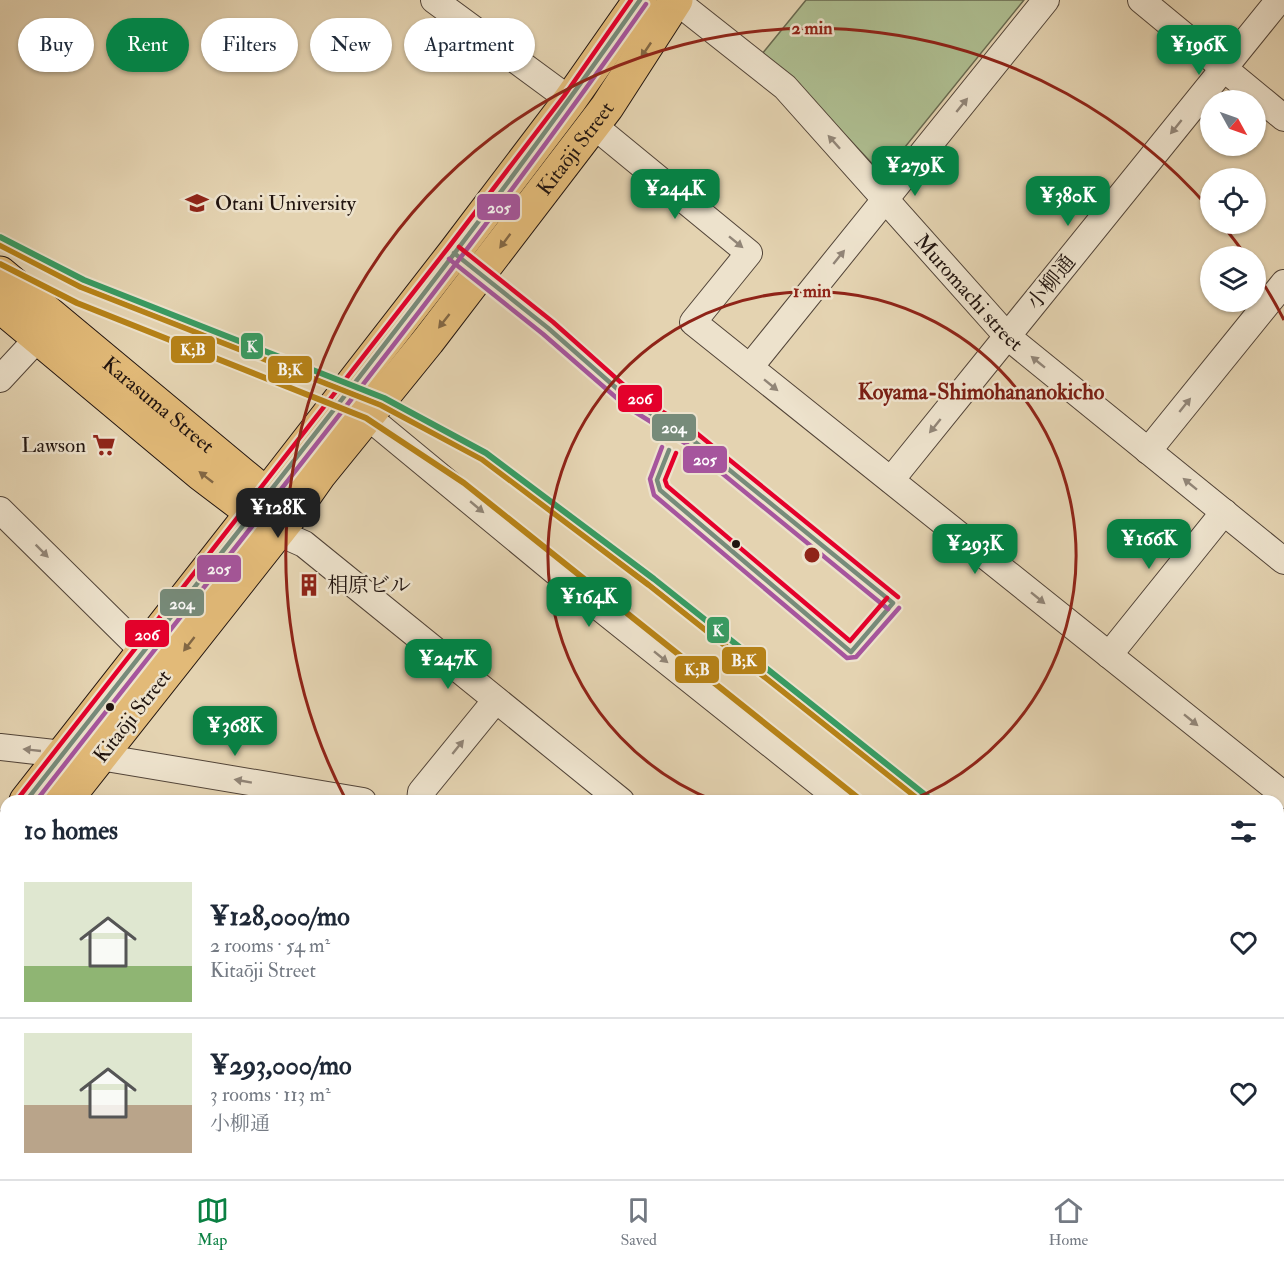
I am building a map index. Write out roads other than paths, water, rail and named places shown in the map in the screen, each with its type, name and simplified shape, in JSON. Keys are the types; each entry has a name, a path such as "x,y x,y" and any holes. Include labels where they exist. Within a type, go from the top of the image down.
{"main road":[{"name":"Kitaōji Street","path":"70,795 278,520 640,0"},
{"name":"Kitaōji Street","path":"31,795 143,651 278,520 368,416 451,312 593,125 676,0"},
{"name":"Karasuma Street","path":"0,273 47,329 278,520"},
{"name":"Karasuma Street","path":"0,306 47,329"}],"street":[{"path":"434,0 570,100"},
{"name":"Muromachi street","path":"676,0 785,87 1008,337 1284,561"},
{"path":"750,367 1046,0"},
{"path":"1141,0 1284,118"},
{"name":"小柳通","path":"891,480 1279,0"},
{"path":"593,125 749,253 693,322 1284,795"},
{"path":"1149,451 1284,283"},
{"path":"0,379 47,329"},
{"path":"368,416 580,592 834,795"},
{"path":"0,510 143,651"},
{"path":"1109,655 1224,512"},
{"name":"Karasuma Street","path":"278,520 614,795"},
{"path":"421,795 496,700"},
{"path":"0,747 63,754"},
{"path":"100,756 324,795"}],"place":[{"name":"Otani University","path":"197,203"},
{"name":"Lawson","path":"104,445"},
{"name":"相原ビル","path":"309,585"}],"district":[{"name":"Koyama-Shimohananokicho","path":"981,391"}]}
